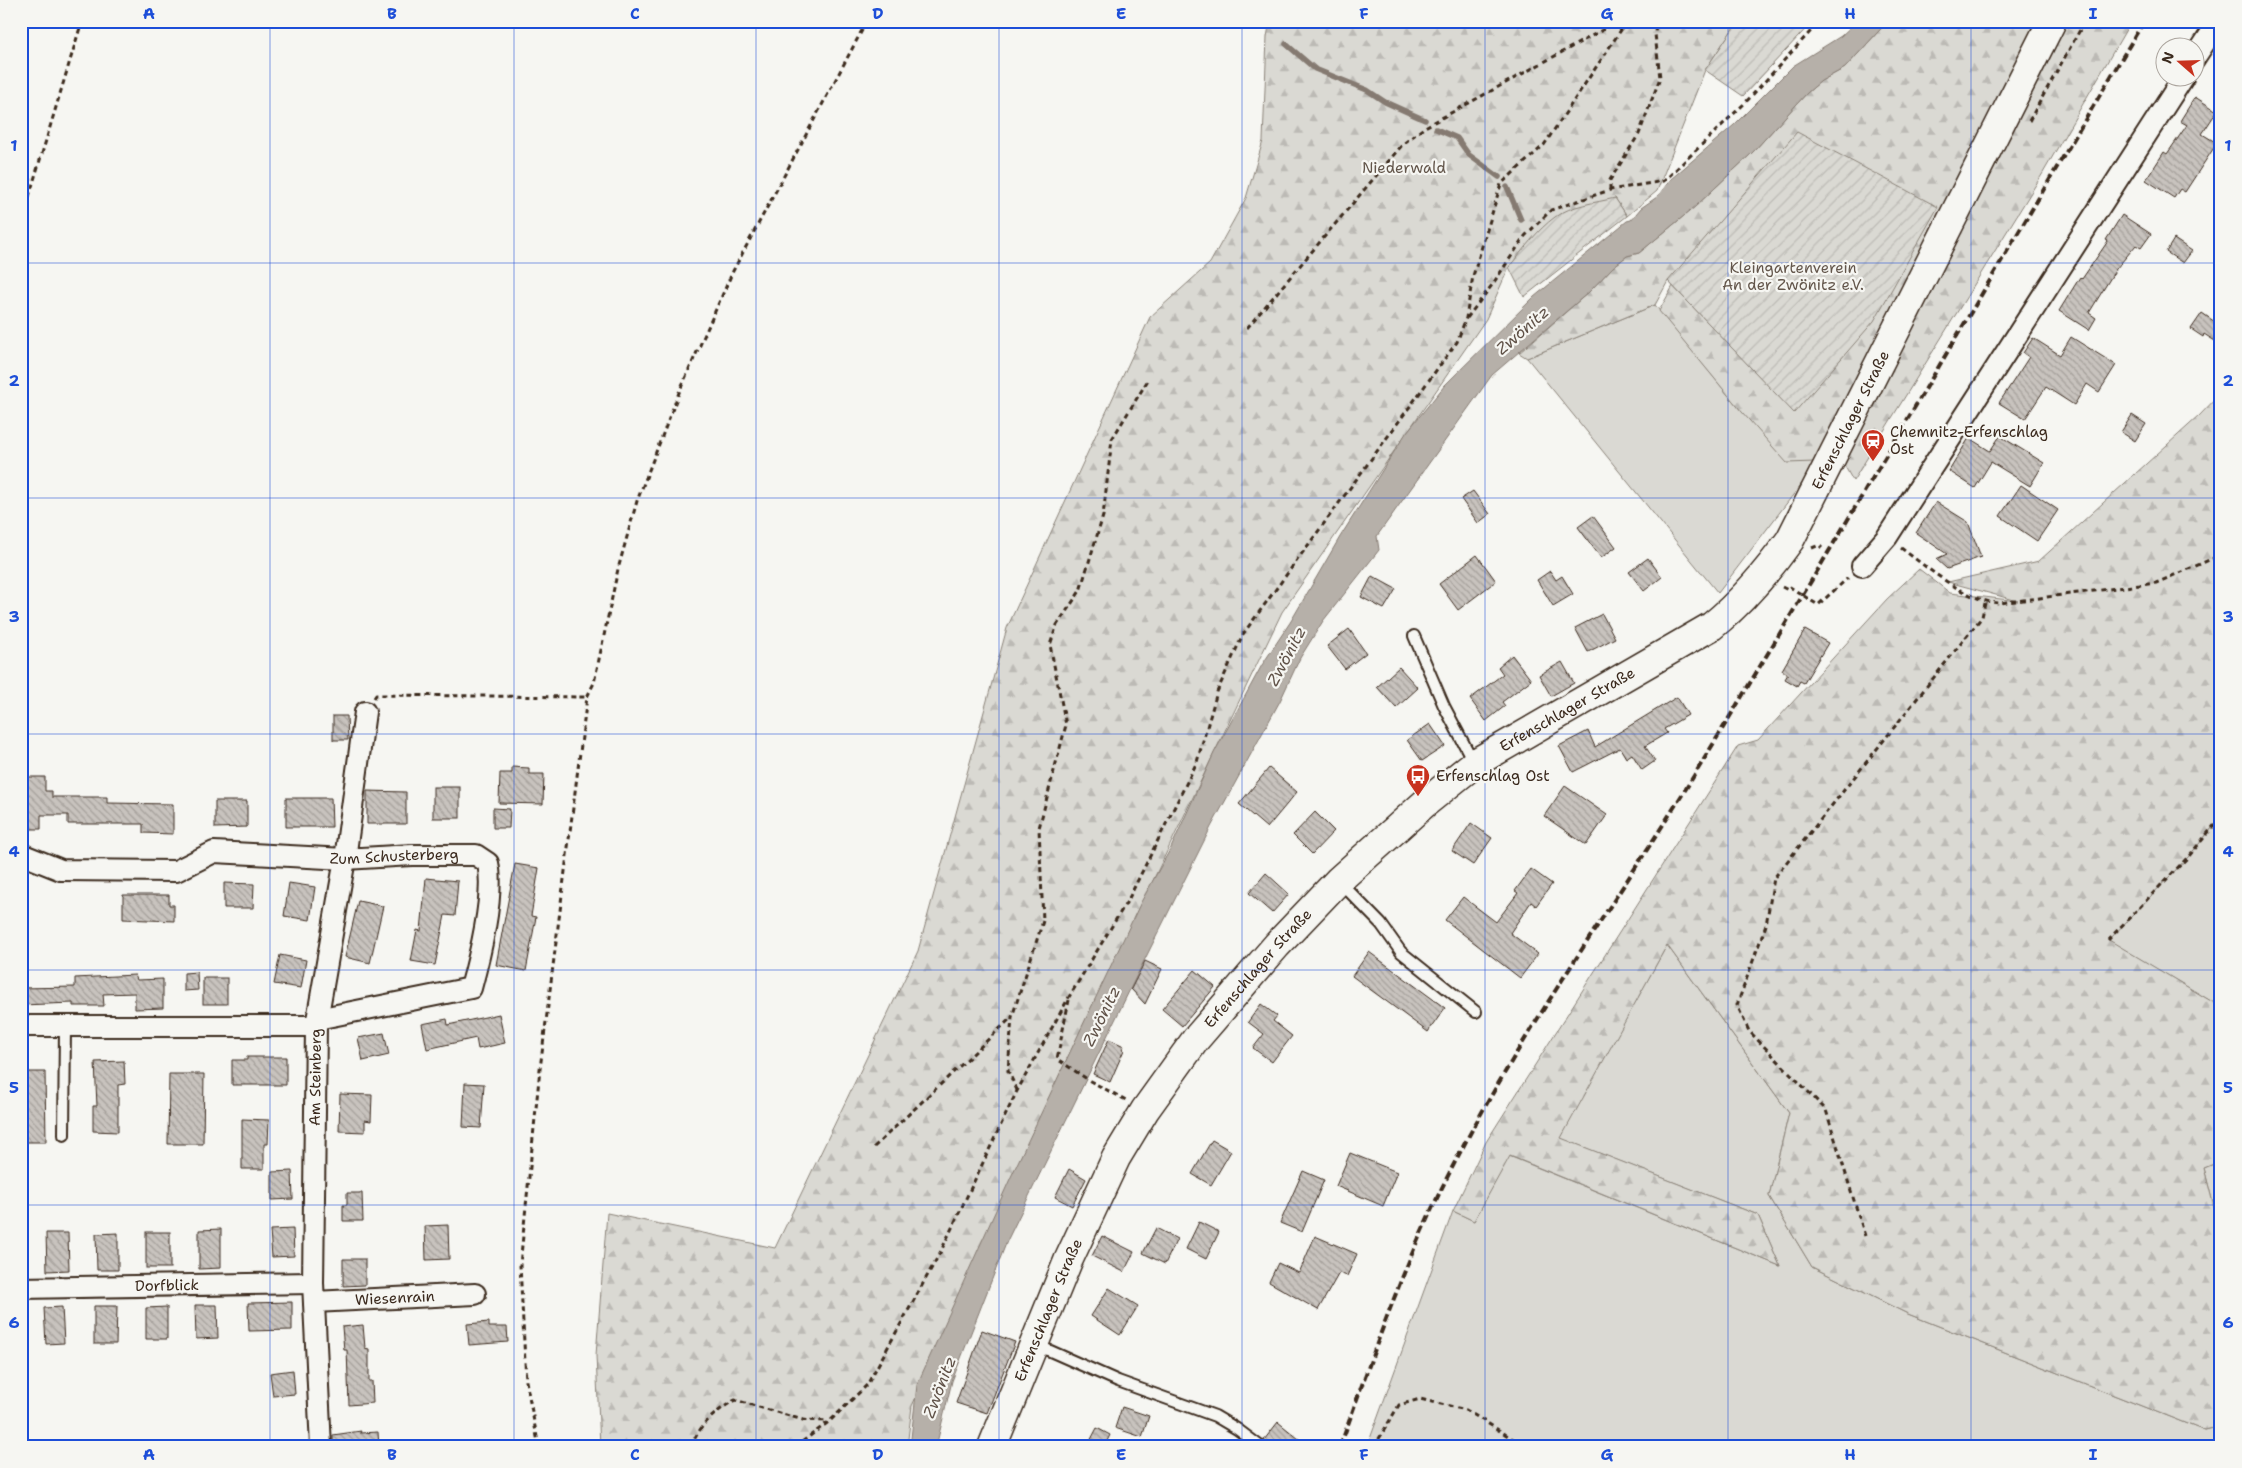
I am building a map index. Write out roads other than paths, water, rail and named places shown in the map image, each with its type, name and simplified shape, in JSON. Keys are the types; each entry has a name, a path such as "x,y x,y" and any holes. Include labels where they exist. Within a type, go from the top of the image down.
{"main road":[{"name":"Erfenschlager Straße","path":"992,1447 1068,1261 1116,1158 1145,1110 1196,1039 1277,945 1339,880 1424,804 1475,763 1712,626 1732,610 1767,571 1790,540 2052,21"}],"street":[{"path":"2204,44 2219,21"},
{"path":"1862,566 1887,537 2175,88"},
{"name":"Am Steinberg","path":"321,1447 314,1293 316,1022 345,859 365,712"},
{"name":"Zum Schusterberg","path":"21,854 61,870 176,871 214,852 345,859 412,855 476,855 488,863 491,880 478,963 471,988 316,1022 21,1026"},
{"name":"Dorfblick","path":"21,1288 314,1293"},
{"name":"Wiesenrain","path":"314,1293 475,1294"}],"lane":[{"path":"1414,636 1444,706 1475,763"},
{"path":"1339,880 1381,924 1401,952 1476,1012"},
{"path":"64,1135 65,1026"},
{"path":"1033,1347 1048,1350 1118,1381 1215,1416 1237,1428 1261,1447"}],"water":[{"name":"Zwönitz","path":"1857,21 1888,21 1845,68 1821,81 1807,93 1753,152 1696,206 1639,253 1627,256 1613,267 1589,292 1492,375 1377,536 1379,550 1323,621 1300,658 1280,701 1211,827 1007,1241 952,1381 936,1447 910,1447 917,1385 1010,1179 1141,902 1171,848 1214,753 1262,665 1406,433 1445,385 1534,297 1627,221 1631,220 1641,208 1657,197 1671,179 1734,125 1793,66 1841,36"}],"waterway":[{"path":"1286,44 1315,69 1367,90 1385,102 1425,120"},
{"path":"1436,129 1457,138 1469,155 1499,177"},
{"path":"1507,187 1521,220"}],"railway":[{"path":"1340,1447 1406,1268 1437,1198 1483,1111 1545,1006 1645,854 1709,751 2144,21"}],"place":[{"name":"Chemnitz-Erfenschlag Ost","path":"1873,462"},
{"name":"Erfenschlag Ost","path":"1418,797"}],"park label":[{"name":"Niederwald","path":"1404,168"},
{"name":"Kleingartenverein An der Zwönitz e.V.","path":"1793,276"}]}
